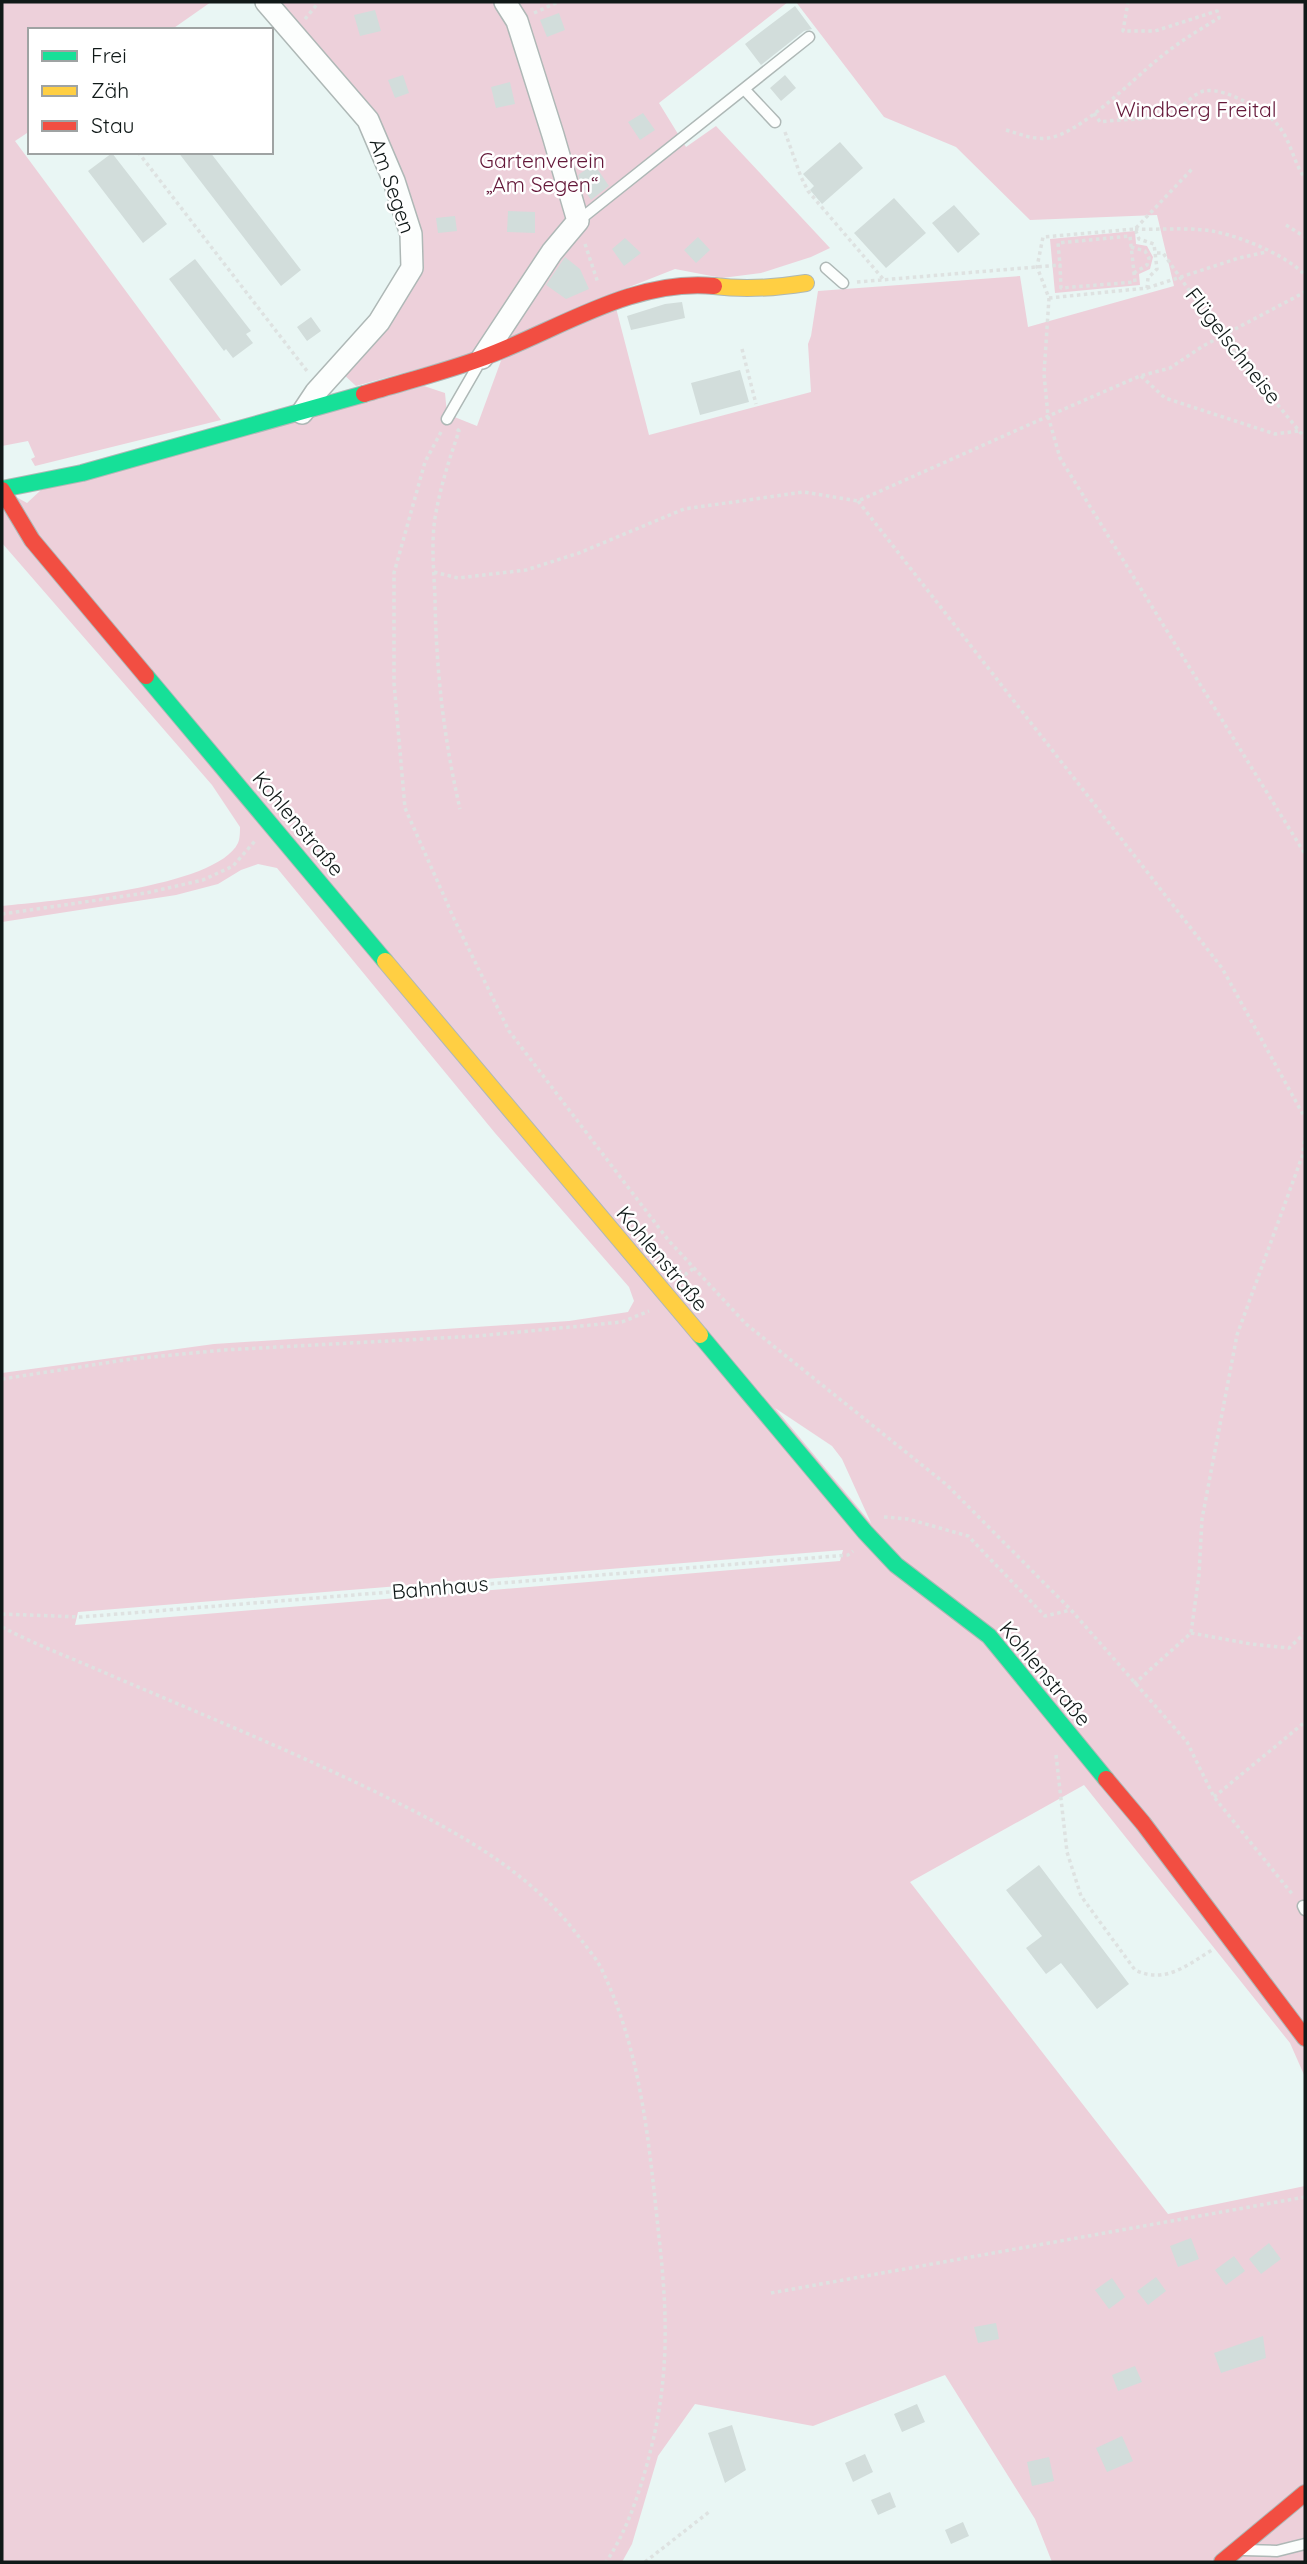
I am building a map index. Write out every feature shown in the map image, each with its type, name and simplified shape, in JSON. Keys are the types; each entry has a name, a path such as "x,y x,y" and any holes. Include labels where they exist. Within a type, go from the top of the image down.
{"street":[{"name":"Am Segen","path":"266,2 368,120 394,181 411,234 412,268 379,322 316,392 302,413"},
{"path":"482,358 552,252 578,221 517,21 505,2"},
{"path":"2,489 82,473 302,413 482,358 605,305 662,288 682,285 740,289 806,283"},
{"name":"Kohlenstraße","path":"2,489 32,540 865,1532 896,1565 989,1636 1143,1823 1304,2031"},
{"path":"1222,2562 1305,2493"}],"lane":[{"path":"578,221 809,37"},
{"path":"744,89 775,122"},
{"path":"826,268 843,283"},
{"path":"447,419 482,358"},
{"path":"1238,2550 1277,2551 1305,2544"}],"path":[{"path":"1006,130 1029,138 1049,138 1069,130 1094,113 1159,59 1219,18 1217,11 1156,31 1123,31 1129,2"},
{"path":"1094,113 1100,122 1167,115 1186,105 1198,92 1214,89 1232,94 1274,121 1289,140 1297,168 1305,178"},
{"path":"775,122 786,133 808,191 884,280"},
{"path":"140,154 308,373 316,392"},
{"path":"1135,229 1193,168"},
{"path":"578,221 605,305"},
{"path":"1286,225 1305,237"},
{"path":"1135,229 1139,239 1154,244 1157,253 1157,269 1148,278 1147,288"},
{"path":"1305,275 1294,264 1213,231 1135,229 1043,237 1037,267 1049,299 1044,374 1048,416 1060,458 1305,855"},
{"path":"1130,236 1131,247 1135,282 1061,288 1058,243 1130,236"},
{"path":"1131,247 1145,251 1149,258 1147,265 1134,273"},
{"path":"1049,299 1147,288 1239,258 1268,252"},
{"name":"Flügelschneise","path":"1157,253 1163,253 1221,336 1305,438"},
{"path":"843,283 1060,265"},
{"path":"434,572 458,578 526,570 579,552 684,509 804,492 858,501 1140,376 1170,368 1221,336 1305,292"},
{"path":"742,349 756,404"},
{"path":"1140,376 1165,398 1275,434 1299,430"},
{"path":"460,809 444,730 437,662 434,522 443,477 459,431 447,419 425,462 394,573 394,683 405,808 455,921 509,1031 669,1241 746,1324 947,1485 1071,1609 1187,1742 1214,1797 1304,1908"},
{"path":"858,501 1222,968 1305,1118"},
{"path":"2,914 146,893 203,880 233,866 271,823"},
{"path":"1134,1684 1191,1633 1199,1575 1202,1519 1237,1335 1304,1154 1305,1136"},
{"path":"2,1379 131,1359 224,1350 478,1336 622,1322 670,1302"},
{"path":"878,1517 908,1520 968,1536 1045,1616 1071,1609"},
{"name":"Bahnhaus","path":"2,1614 81,1617 848,1555 858,1547 865,1532"},
{"path":"2,1627 334,1772 450,1828 529,1882 570,1924 600,1966 629,2042 641,2090 666,2318 665,2372 659,2415 635,2504 617,2546 606,2562"},
{"path":"1191,1633 1289,1648 1305,1633"},
{"path":"1214,1797 1305,1722"},
{"path":"1055,1750 1067,1852 1081,1896 1135,1970 1147,1976 1160,1977 1232,1939"},
{"path":"771,2293 1305,2197"},
{"path":"645,2562 709,2512"}],"green space":[{"path":"2,2 211,2 174,28 28,28 28,132 15,141 221,420 35,466 31,459 35,457 28,441 2,446"},
{"name":"Gartenverein „Am Segen“","path":"275,2 788,2 659,103 686,147 716,126 830,248 761,273 722,278 675,269 472,354 356,386 341,372 414,277 373,116"},
{"name":"Windberg Freital","path":"796,2 1305,2 1305,2077 1290,2043 1084,1785 910,1882 1168,2214 1305,2186 1305,2562 1052,2562 1035,2519 945,2375 813,2426 695,2404 658,2456 632,2544 622,2562 2,2562 2,1373 214,1344 569,1321 628,1312 634,1301 629,1287 495,1133 277,868 258,864 241,870 218,884 176,895 2,922 2,906 129,890 198,871 223,858 238,843 240,827 212,785 2,543 2,489 27,503 41,490 424,386 445,393 447,414 477,426 502,358 616,308 649,435 811,392 808,344 818,291 1020,276 1028,327 1174,286 1157,215 1030,220 956,147 884,117","holes":["775,1408 832,1446 842,1459 871,1523","843,1550 840,1561 75,1625 78,1612"]},
{"path":"1135,231 1136,244 1147,246 1153,257 1150,269 1139,274 1140,285 1055,293 1050,239"}],"building":[{"path":"795,6 812,29 804,31 761,65 745,44"},
{"path":"375,10 381,31 360,36 354,15"},
{"path":"559,13 565,30 547,37 540,20"},
{"path":"403,75 409,93 395,98 388,80"},
{"path":"785,75 796,88 781,101 770,88"},
{"path":"510,82 515,104 496,108 491,87"},
{"path":"643,113 655,130 640,140 628,122"},
{"path":"840,142 863,168 822,204 810,190 814,186 803,174"},
{"path":"113,154 167,224 143,243 88,171"},
{"path":"180,154 212,154 301,270 281,286"},
{"path":"594,164 609,186 591,200 578,175"},
{"path":"894,198 926,233 886,268 854,233"},
{"path":"954,205 980,234 958,253 932,223"},
{"path":"508,211 535,212 535,233 507,232"},
{"path":"455,216 457,231 438,233 436,218"},
{"path":"698,237 710,250 696,263 684,250"},
{"path":"625,238 641,253 624,266 612,249"},
{"path":"565,257 580,269 589,289 566,299 546,285"},
{"path":"195,259 251,331 246,334 253,343 233,358 226,349 224,351 169,279"},
{"path":"682,302 685,318 631,330 627,316 665,304"},
{"path":"311,317 321,331 307,341 297,327"},
{"path":"740,370 749,402 700,415 691,383"},
{"path":"1039,1865 1129,1984 1097,2009 1061,1963 1046,1974 1026,1948 1042,1936 1006,1890"},
{"path":"1191,2238 1199,2259 1178,2267 1170,2246"},
{"path":"1269,2243 1281,2259 1261,2274 1249,2259"},
{"path":"1234,2256 1245,2271 1226,2285 1215,2270"},
{"path":"1156,2277 1166,2291 1148,2305 1137,2291"},
{"path":"1112,2278 1125,2297 1109,2309 1095,2290"},
{"path":"996,2323 999,2339 978,2343 974,2327"},
{"path":"1263,2336 1266,2358 1221,2373 1214,2353"},
{"path":"1135,2366 1142,2382 1118,2391 1112,2375"},
{"path":"917,2404 925,2422 902,2432 894,2414"},
{"path":"732,2425 746,2470 725,2483 708,2433"},
{"path":"1122,2436 1133,2461 1107,2472 1096,2448"},
{"path":"865,2454 873,2472 853,2482 845,2463"},
{"path":"1049,2457 1054,2481 1032,2486 1027,2462"},
{"path":"890,2492 896,2507 878,2515 871,2500"},
{"path":"963,2522 969,2536 951,2544 945,2530"}],"traffic: fast":[{"path":"2,489 82,473 364,394"},
{"path":"146,676 385,961"},
{"path":"700,1335 865,1532 896,1565 989,1636 1106,1779"}],"traffic: slow":[{"path":"714,286 760,288 806,283"},
{"path":"385,961 700,1335"}],"traffic: jam":[{"path":"364,394 482,358 624,298 654,290 714,286"},
{"path":"2,490 32,540 146,676"},
{"path":"1106,1779 1143,1823 1305,2038"},
{"path":"1222,2562 1305,2493"}]}
